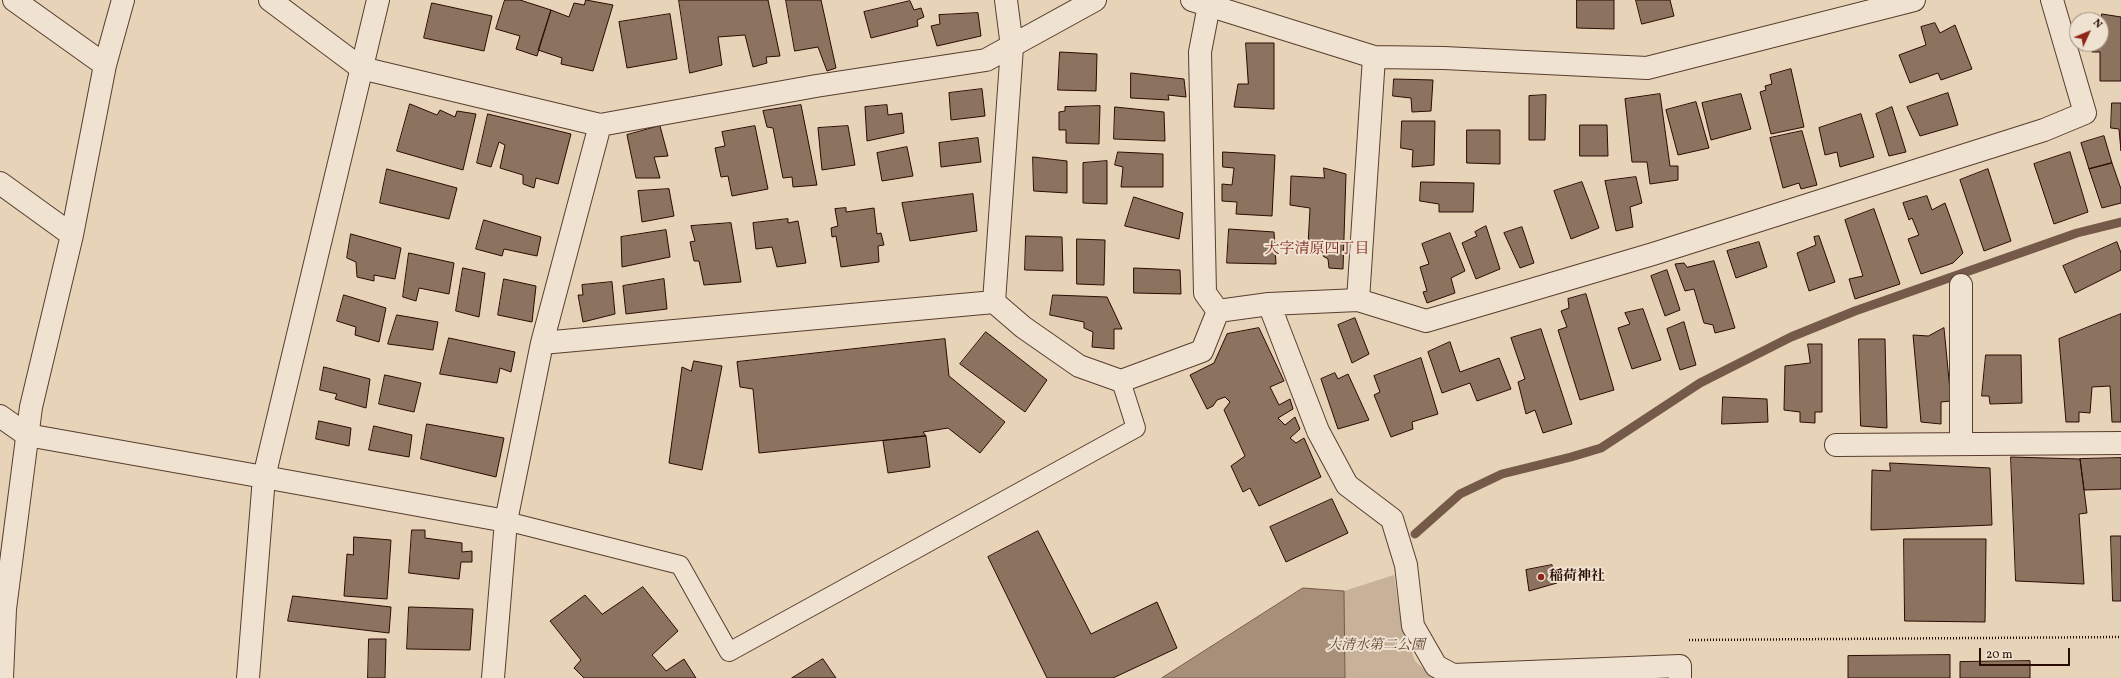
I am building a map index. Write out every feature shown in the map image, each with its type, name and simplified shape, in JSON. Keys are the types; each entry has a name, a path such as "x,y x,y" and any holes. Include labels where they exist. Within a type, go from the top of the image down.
{"street":[{"path":"14,0 105,65"},
{"path":"2,678 3,608 31,407 72,235 105,65 123,0"},
{"path":"270,0 361,68 600,125 816,86 986,60 1095,0"},
{"path":"248,678 264,477 378,0"},
{"path":"994,302 1012,47 1006,0"},
{"path":"1218,311 1205,293 1200,3 1374,57 1444,58 1647,68 1914,0"},
{"path":"1218,311 1269,304 1358,300 1426,321 1653,254 2044,130 2085,114 2052,0"},
{"path":"1358,300 1374,57"},
{"path":"493,678 506,521 542,343 600,125"},
{"path":"0,183 72,235"},
{"path":"1961,285 1962,444"},
{"path":"542,343 994,302 1023,327 1079,366 1121,381 1202,350 1218,311"},
{"path":"1269,304 1318,430 1347,485 1392,519 1406,565 1413,626 1436,666 1453,675 1680,672"},
{"path":"0,416 27,435 506,521"},
{"path":"1836,445 2121,443"}],"lane":[{"path":"506,521 680,565 729,652 1136,428 1121,381"}],"path":[{"path":"1680,672 1688,640 2121,637"}],"green space":[{"name":"大清水第二公園","path":"1394,575 1401,623 1415,661 1434,678 1345,678 1344,591"}],"shaded area":[{"path":"1303,588 1344,591 1345,678 1162,678"}],"building":[{"path":"505,0 520,0 551,10 537,56 516,49 520,36 496,29"},
{"path":"586,0 613,5 593,71 561,64 562,58 538,50 551,10 569,17 574,3 584,5"},
{"path":"679,0 768,0 780,56 766,57 767,63 753,67 745,35 718,37 722,65 690,73"},
{"path":"786,0 821,0 836,68 827,71 818,47 795,51"},
{"path":"1577,0 1614,0 1614,29 1577,28"},
{"path":"1636,0 1670,0 1674,16 1642,24"},
{"path":"910,1 914,10 921,8 924,17 917,20 918,26 871,38 864,12"},
{"path":"432,3 492,16 484,51 424,38"},
{"path":"978,13 981,36 937,46 931,26 940,24 939,15"},
{"path":"670,14 677,59 627,68 619,22"},
{"path":"2109,15 2121,17 2121,81 2100,81 2100,52 2109,52"},
{"path":"1935,23 1940,33 1955,25 1972,69 1941,80 1938,73 1910,83 1899,55 1926,45 1921,27"},
{"path":"1246,43 1274,43 1274,109 1234,107 1238,84 1248,84"},
{"path":"1060,52 1097,54 1096,91 1058,90"},
{"path":"1791,69 1804,127 1771,134 1760,92 1766,90 1765,86 1772,84 1770,75"},
{"path":"1131,73 1184,79 1186,97 1168,95 1169,100 1131,98"},
{"path":"1394,79 1433,80 1431,111 1412,112 1411,98 1393,96"},
{"path":"982,89 985,116 951,120 949,93"},
{"path":"1948,93 1958,125 1920,136 1907,107"},
{"path":"1660,94 1670,166 1678,166 1678,180 1650,184 1647,162 1632,162 1625,99"},
{"path":"1741,94 1751,129 1711,140 1702,103"},
{"path":"1546,95 1545,140 1529,140 1529,96"},
{"path":"1696,102 1709,148 1678,155 1666,110"},
{"path":"2112,103 2121,103 2121,151 2119,129 2111,128"},
{"path":"410,104 437,115 440,110 455,117 457,111 476,114 463,170 397,151"},
{"path":"801,105 817,185 793,187 792,177 783,178 773,128 767,127 763,111"},
{"path":"887,105 888,115 902,113 904,133 867,141 865,107"},
{"path":"1100,106 1099,144 1066,143 1066,130 1059,130 1059,112 1065,111 1065,107"},
{"path":"1115,107 1164,112 1165,141 1114,139"},
{"path":"1892,107 1906,152 1889,156 1876,114"},
{"path":"488,114 571,134 558,184 536,178 534,188 523,184 523,175 500,168 505,145 499,142 491,167 477,163"},
{"path":"1861,114 1874,157 1840,167 1837,152 1825,155 1819,128"},
{"path":"1402,121 1435,121 1434,165 1412,167 1413,150 1401,148"},
{"path":"1580,125 1607,125 1608,156 1580,156"},
{"path":"660,126 668,156 654,157 660,178 636,178 627,135"},
{"path":"755,126 768,189 732,196 728,176 721,177 715,148 725,146 722,132"},
{"path":"848,126 855,165 822,170 818,128"},
{"path":"1467,130 1500,130 1500,164 1467,163"},
{"path":"1802,131 1817,185 1801,189 1799,183 1783,188 1770,138"},
{"path":"2104,136 2112,163 2089,169 2081,143"},
{"path":"978,138 981,162 941,167 939,143"},
{"path":"907,147 913,176 882,181 877,153"},
{"path":"1118,152 1163,154 1163,187 1121,187 1123,167 1115,165"},
{"path":"1223,152 1275,155 1272,216 1236,214 1237,202 1222,201 1222,184 1232,185 1234,168 1223,167"},
{"path":"2070,152 2088,212 2054,224 2034,164"},
{"path":"1033,157 1067,161 1067,193 1034,191"},
{"path":"1107,161 1107,204 1083,203 1083,163"},
{"path":"2112,163 2121,189 2121,203 2102,208 2089,169"},
{"path":"1324,168 1346,174 1343,269 1329,268 1328,259 1323,256 1324,248 1308,245 1310,208 1290,205 1291,176 1324,178"},
{"path":"387,169 457,188 449,219 380,203"},
{"path":"1988,169 2011,241 1984,251 1960,180"},
{"path":"1636,177 1642,203 1630,207 1633,227 1616,231 1605,181"},
{"path":"1421,182 1474,183 1473,212 1439,212 1439,204 1420,201"},
{"path":"1582,182 1599,228 1571,239 1554,191"},
{"path":"669,189 674,216 642,222 638,191"},
{"path":"973,194 977,231 910,241 902,203"},
{"path":"1927,196 1932,210 1945,203 1963,253 1953,263 1921,274 1908,239 1919,235 1912,218 1909,220 1903,203"},
{"path":"1134,197 1183,213 1179,239 1125,226"},
{"path":"846,208 846,212 874,208 877,234 881,233 884,245 878,246 879,262 841,267 836,236 832,237 831,228 838,226 835,209"},
{"path":"1874,209 1900,284 1855,299 1849,279 1863,276 1845,220"},
{"path":"788,219 788,223 798,221 806,263 777,267 772,247 756,249 753,223"},
{"path":"484,220 541,237 537,256 504,249 502,256 476,249"},
{"path":"731,223 741,282 704,285 699,261 694,261 690,242 695,241 691,226"},
{"path":"1486,226 1500,269 1476,279 1462,243 1477,236 1475,232"},
{"path":"1522,227 1534,263 1520,268 1504,233"},
{"path":"1229,229 1274,232 1276,264 1227,263"},
{"path":"666,230 670,257 622,267 621,237"},
{"path":"1450,233 1465,271 1451,278 1455,293 1427,303 1423,292 1427,291 1420,267 1429,264 1422,244"},
{"path":"351,234 401,248 395,279 374,275 374,281 357,277 356,262 347,258"},
{"path":"1026,236 1062,237 1063,271 1025,270"},
{"path":"1819,236 1835,282 1809,291 1797,253 1816,245 1814,237"},
{"path":"1077,239 1105,240 1104,285 1077,284"},
{"path":"1759,242 1767,267 1736,278 1727,251"},
{"path":"2117,242 2121,253 2121,270 2075,293 2063,266"},
{"path":"409,253 454,263 449,294 419,288 416,301 403,297"},
{"path":"1714,261 1735,328 1715,333 1713,325 1704,323 1694,289 1685,291 1675,264 1684,263 1687,267"},
{"path":"463,268 485,273 479,317 456,311"},
{"path":"1134,268 1180,270 1181,294 1134,293"},
{"path":"1667,270 1680,310 1665,316 1651,276"},
{"path":"504,279 536,286 532,322 498,315"},
{"path":"664,279 667,309 626,314 623,286"},
{"path":"612,282 615,314 583,322 578,295 583,295 582,285"},
{"path":"1586,294 1614,390 1580,400 1558,330 1567,327 1561,311 1569,308 1568,299"},
{"path":"344,295 386,308 379,342 355,335 356,327 337,321"},
{"path":"1053,295 1107,297 1122,329 1114,329 1114,349 1092,347 1093,332 1084,328 1084,322 1050,315"},
{"path":"1643,309 1661,360 1632,369 1618,328 1630,324 1625,313"},
{"path":"2121,314 2121,422 2112,422 2110,386 2092,387 2090,413 2079,412 2079,422 2066,422 2059,339"},
{"path":"397,315 438,322 433,350 388,344"},
{"path":"1355,318 1369,354 1352,363 1338,325"},
{"path":"1684,322 1696,365 1680,370 1667,329"},
{"path":"1259,328 1284,381 1270,387 1279,405 1290,399 1293,409 1278,418 1285,425 1295,417 1300,429 1290,438 1296,443 1304,438 1321,477 1259,506 1250,488 1243,492 1231,466 1245,456 1224,410 1230,402 1225,397 1217,400 1213,406 1207,409 1190,375 1214,363 1227,334"},
{"path":"1944,328 1951,401 1941,402 1941,424 1921,422 1913,335 1928,336"},
{"path":"1541,329 1572,424 1543,433 1535,410 1526,414 1518,382 1525,379 1511,338"},
{"path":"986,332 1047,380 1025,412 960,364"},
{"path":"449,338 515,352 511,372 500,368 497,383 440,374"},
{"path":"945,339 949,376 1005,422 980,453 948,428 923,432 926,436 759,453 753,389 740,387 737,362"},
{"path":"1859,339 1885,339 1887,428 1861,426"},
{"path":"1450,342 1460,372 1499,358 1511,389 1477,401 1470,383 1442,393 1428,352"},
{"path":"1808,344 1822,344 1822,412 1815,412 1815,423 1800,422 1800,412 1784,410 1785,366 1810,363"},
{"path":"1986,355 2021,355 2022,403 1990,404 1989,396 1982,396"},
{"path":"1421,358 1438,414 1412,422 1413,429 1391,437 1374,395 1380,392 1374,376"},
{"path":"694,361 722,366 702,470 669,463 682,367 691,371"},
{"path":"324,367 370,379 366,408 335,399 337,394 320,390"},
{"path":"1335,373 1338,379 1348,374 1369,420 1338,429 1321,379"},
{"path":"385,375 421,383 414,412 379,404"},
{"path":"1723,397 1767,399 1768,422 1722,424"},
{"path":"319,421 351,428 349,446 316,439"},
{"path":"427,424 504,438 496,477 421,459"},
{"path":"374,426 412,435 409,457 369,450"},
{"path":"926,436 930,467 888,473 883,441"},
{"path":"2011,457 2080,459 2087,513 2079,514 2084,584 2016,581"},
{"path":"2121,458 2121,489 2084,490 2080,459"},
{"path":"1890,463 1990,468 1992,525 1871,530 1872,470 1890,471"},
{"path":"1332,499 1348,533 1286,562 1270,527"},
{"path":"412,530 425,530 425,538 462,543 462,552 472,551 472,562 461,562 459,579 409,573"},
{"path":"1038,531 1091,634 1157,602 1177,648 1113,678 1047,678 988,557"},
{"path":"2111,536 2121,536 2121,601 2113,601"},
{"path":"354,537 391,540 387,599 344,596 347,554 353,555"},
{"path":"1904,539 1986,539 1985,622 1905,621"},
{"name":"稲荷神社","path":"1552,565 1557,583 1529,591 1526,570"},
{"path":"643,587 678,631 652,655 666,671 684,659 696,678 584,678 574,668 581,660 550,621 585,595 602,614"},
{"path":"293,596 391,607 389,633 288,621"},
{"path":"409,607 473,609 470,650 407,649"},
{"path":"369,639 386,639 385,678 368,678"},
{"path":"1950,655 1950,678 1848,678 1848,656"},
{"path":"823,659 836,678 792,678"},
{"path":"2030,661 2030,678 1960,678 1960,662"}],"waterway":[{"path":"1415,534 1460,494 1502,474 1601,448 1700,383 1791,337 1855,311 2077,233 2121,222"}],"place":[{"name":"稲荷神社","path":"1541,577"}],"district":[{"name":"大字清原四丁目","path":"1317,250"}]}
